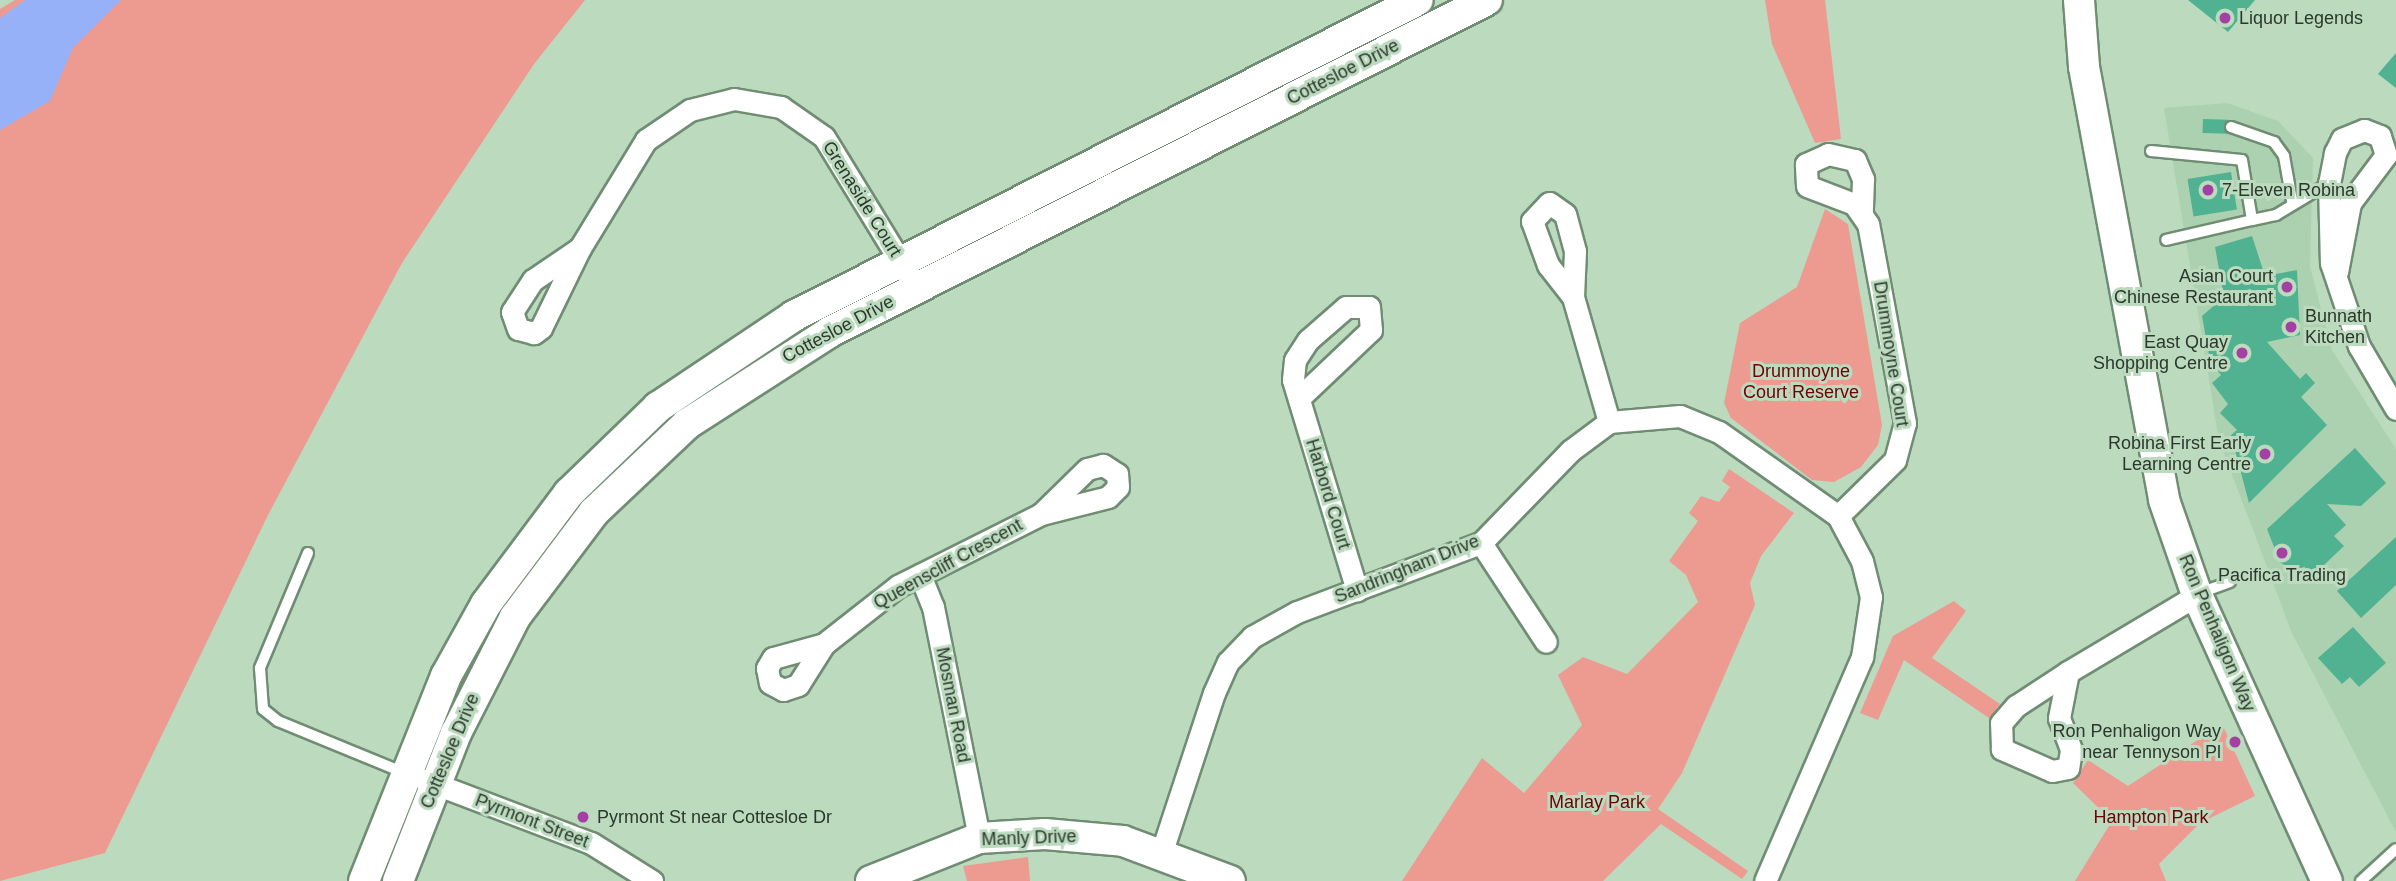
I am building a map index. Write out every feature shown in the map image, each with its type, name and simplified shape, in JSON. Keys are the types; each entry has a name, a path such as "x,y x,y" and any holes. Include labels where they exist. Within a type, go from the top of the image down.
{"main road":[{"name":"Cottesloe Drive","path":"364,881 465,640 534,536 590,470 712,366 901,261 1418,0"},
{"name":"Cottesloe Drive","path":"398,881 436,784 515,617 559,554 629,474 753,376 916,289 1487,0"},
{"name":"Ron Penhaligon Way","path":"2075,6 2164,500 2197,595 2330,875"},
{"name":"Manly Drive","path":"871,881 979,838 1085,835 1163,851 1230,881"}],"street":[{"name":"Grenaside Court","path":"580,248 646,140 690,110 734,99 781,107 824,137 916,289"},
{"path":"2337,272 2350,203 2384,164 2380,136 2357,130 2342,139 2329,183 2331,262 2337,272 2359,346 2396,409"},
{"name":"Drummoyne Court","path":"1838,516 1886,472 1904,437 1876,258 1862,212"},
{"path":"1573,297 1609,422 1680,416 1718,432 1838,516 1862,561 1872,625 1765,881"},
{"name":"Harbord Court","path":"1299,398 1357,591"},
{"name":"Sandringham Drive","path":"1163,851 1228,662 1252,637 1297,612 1480,542 1570,451 1609,422"},
{"name":"Queenscliff Crescent","path":"824,645 877,600 920,575 1041,514"},
{"path":"1480,542 1546,642"},
{"name":"Mosman Road","path":"920,575 933,607 979,838"},
{"path":"2068,672 2059,718 2071,750 2068,768 2052,771 2003,749 1998,732 2007,715 2068,672 2197,595"},
{"name":"Pyrmont Street","path":"407,773 591,843 652,881"}],"lane":[{"path":"2231,127 2274,142 2284,156 2292,201"},
{"path":"2151,150 2242,160 2252,220"},
{"path":"2166,240 2276,215 2292,201 2329,183"},
{"path":"308,554 260,668 263,709 278,721 407,773"},
{"path":"2197,595 2230,582"},
{"path":"2361,881 2396,849"}],"shaded area":[{"path":"2227,103 2278,121 2313,158 2310,267 2332,350 2396,449 2396,832 2292,633 2219,440 2164,108"}],"green space":[{"path":"15,0 585,0 534,64 402,263 268,515 105,853 0,881 0,9"},
{"path":"1765,0 1825,0 1841,139 1815,143 1772,44"},
{"name":"Drummoyne Court Reserve","path":"1825,209 1848,224 1882,425 1878,445 1861,467 1834,482 1812,480 1731,418 1724,403 1740,323 1797,287"},
{"name":"Marlay Park","path":"1729,469 1794,513 1761,556 1750,583 1755,605 1682,773 1658,809 1748,871 1742,879 1661,824 1603,881 1402,881 1482,758 1524,793 1582,725 1558,675 1583,657 1627,674 1698,602 1686,575 1669,561 1698,521 1689,513 1701,496 1719,502 1730,487 1722,481"},
{"path":"1954,601 1966,611 1932,658 2000,704 1989,718 1904,660 1878,720 1860,713 1893,636"},
{"name":"Hampton Park","path":"2222,724 2255,796 2200,823 2159,864 2166,881 2075,881 2112,821 2073,783 2088,760 2128,786"},
{"path":"1028,857 1030,881 967,881 963,866"}],"water":[{"path":"25,0 121,0 73,48 50,101 0,130 0,18"}],"building":[{"name":"Liquor Legends","path":"2188,0 2255,0 2228,32"},
{"path":"2396,53 2396,88 2378,74"},
{"path":"2203,119 2228,120 2227,134 2203,133"},
{"path":"2231,172 2237,210 2193,216 2188,179"},
{"path":"2252,236 2265,276 2297,270 2300,335 2267,342 2300,379 2306,373 2315,383 2301,397 2327,425 2249,503 2231,435 2237,430 2220,413 2228,404 2212,383 2221,375 2210,361 2202,316 2224,297 2215,247"},
{"path":"2355,448 2386,483 2361,506 2327,504 2346,525 2334,536 2344,546 2307,581 2280,562 2267,529"},
{"path":"2396,537 2396,585 2361,618 2337,591"},
{"path":"2353,627 2386,663 2359,687 2350,677 2342,684 2318,658"}],"place":[{"name":"Liquor Legends","path":"2225,18"},
{"name":"7-Eleven Robina","path":"2208,190"},
{"name":"Asian Court Chinese Restaurant","path":"2287,287"},
{"name":"Bunnath Kitchen","path":"2291,327"},
{"name":"East Quay Shopping Centre","path":"2242,353"},
{"name":"Robina First Early Learning Centre","path":"2265,454"},
{"name":"Pacifica Trading","path":"2282,553"},
{"name":"Ron Penhaligon Way near Tennyson Pl","path":"2235,742"},
{"name":"Pyrmont St near Cottesloe Dr","path":"583,817"}]}
